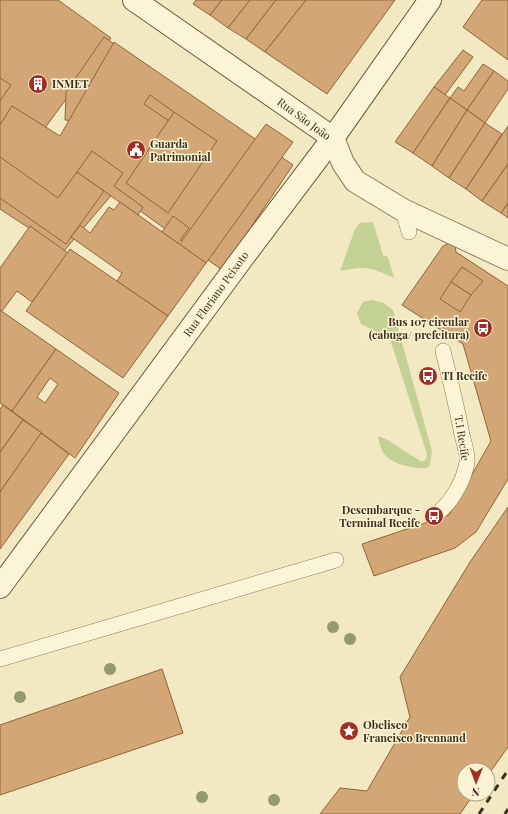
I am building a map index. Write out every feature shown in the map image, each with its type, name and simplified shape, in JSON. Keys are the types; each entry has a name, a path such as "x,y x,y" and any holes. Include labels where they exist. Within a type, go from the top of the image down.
{"main road":[{"name":"Rua São João","path":"134,0 333,138 343,163 355,180 403,210 508,259"},
{"name":"Rua Floriano Peixoto","path":"0,587 333,138 430,0"}],"lane":[{"path":"403,210 409,232"},
{"name":"T.I Recife","path":"434,516 443,510 452,498 465,472 467,460 457,408 443,351"},
{"path":"0,659 336,560"}],"green space":[{"path":"373,222 383,255 388,257 394,278 368,268 356,268 340,271 355,229 360,223"},
{"path":"372,300 384,303 393,310 432,451 430,465 427,468 411,467 394,462 386,456 380,447 378,436 386,439 422,462 426,459 427,454 390,339 361,324 357,313 363,302"}],"building":[{"path":"0,0 9,0 49,27 24,63 0,47"},
{"name":"INMET","path":"0,0 58,0 111,38 28,151 0,131"},
{"path":"196,0 222,0 210,15 193,4"},
{"path":"222,0 250,0 228,28 210,15"},
{"path":"250,0 276,0 246,39 228,28"},
{"path":"276,0 306,0 265,52 246,39"},
{"path":"306,0 395,0 327,94 265,52"},
{"path":"482,0 508,0 508,60 463,27"},
{"path":"104,37 163,78 128,127 65,120 66,92"},
{"name":"Guarda Patrimonial","path":"114,42 293,165 222,270 114,192 64,251 0,209 0,125 12,106 60,136"},
{"path":"463,50 473,57 445,95 434,87"},
{"path":"483,64 494,71 467,110 450,98 458,87 464,91"},
{"path":"494,71 508,81 508,89 485,123 467,110"},
{"path":"0,78 11,85 0,101"},
{"path":"434,87 450,98 413,153 395,142"},
{"path":"150,95 174,112 169,121 144,104"},
{"path":"450,98 467,110 432,166 413,153"},
{"path":"467,110 485,123 449,178 432,166"},
{"path":"174,112 217,141 168,213 126,183"},
{"path":"485,123 502,134 466,189 449,178"},
{"path":"266,124 293,142 206,263 179,245"},
{"path":"508,126 508,164 482,201 466,189"},
{"path":"92,151 123,173 114,186 143,207 138,215 77,172"},
{"path":"0,157 58,198 77,172 104,191 66,244 0,198"},
{"path":"508,164 508,203 501,213 482,201"},
{"path":"120,202 206,263 168,316 117,281 122,273 71,237 80,225 90,233 109,207 114,210"},
{"path":"508,203 508,218 501,213"},
{"path":"173,216 189,228 178,243 162,232"},
{"path":"30,226 68,253 32,302 17,291 2,311 0,310 0,268"},
{"path":"454,241 456,252 508,286 508,479 476,532 455,548 374,576 362,544 449,515 491,441 463,344 402,305 443,246"},
{"path":"70,249 168,316 123,378 26,311"},
{"path":"462,267 483,281 471,295 451,282"},
{"path":"451,282 471,295 460,312 440,299"},
{"path":"0,310 56,349 12,411 0,403"},
{"path":"56,349 119,393 75,458 12,411","holes":["50,378 58,384 45,403 37,397"]},
{"path":"3,405 23,420 0,452 0,409"},
{"path":"23,420 42,433 0,492 0,452"},
{"path":"41,433 69,454 0,549 0,492"},
{"path":"508,507 508,747 496,764 496,762 456,762 456,802 468,802 460,814 320,814 340,788 367,791 410,717 400,677 470,562"},
{"path":"162,669 183,733 0,795 0,725"}],"railway":[{"path":"479,814 508,770"},
{"path":"505,814 508,809"}],"place":[{"name":"INMET","path":"38,84"},
{"name":"Guarda Patrimonial","path":"136,150"},
{"name":"Bus 107 circular (cabuga/ prefeitura)","path":"483,328"},
{"name":"TI Recife","path":"428,376"},
{"name":"Desembarque - Terminal Recife","path":"434,516"},
{"name":"Obelisco Francisco Brennand","path":"349,731"}]}
